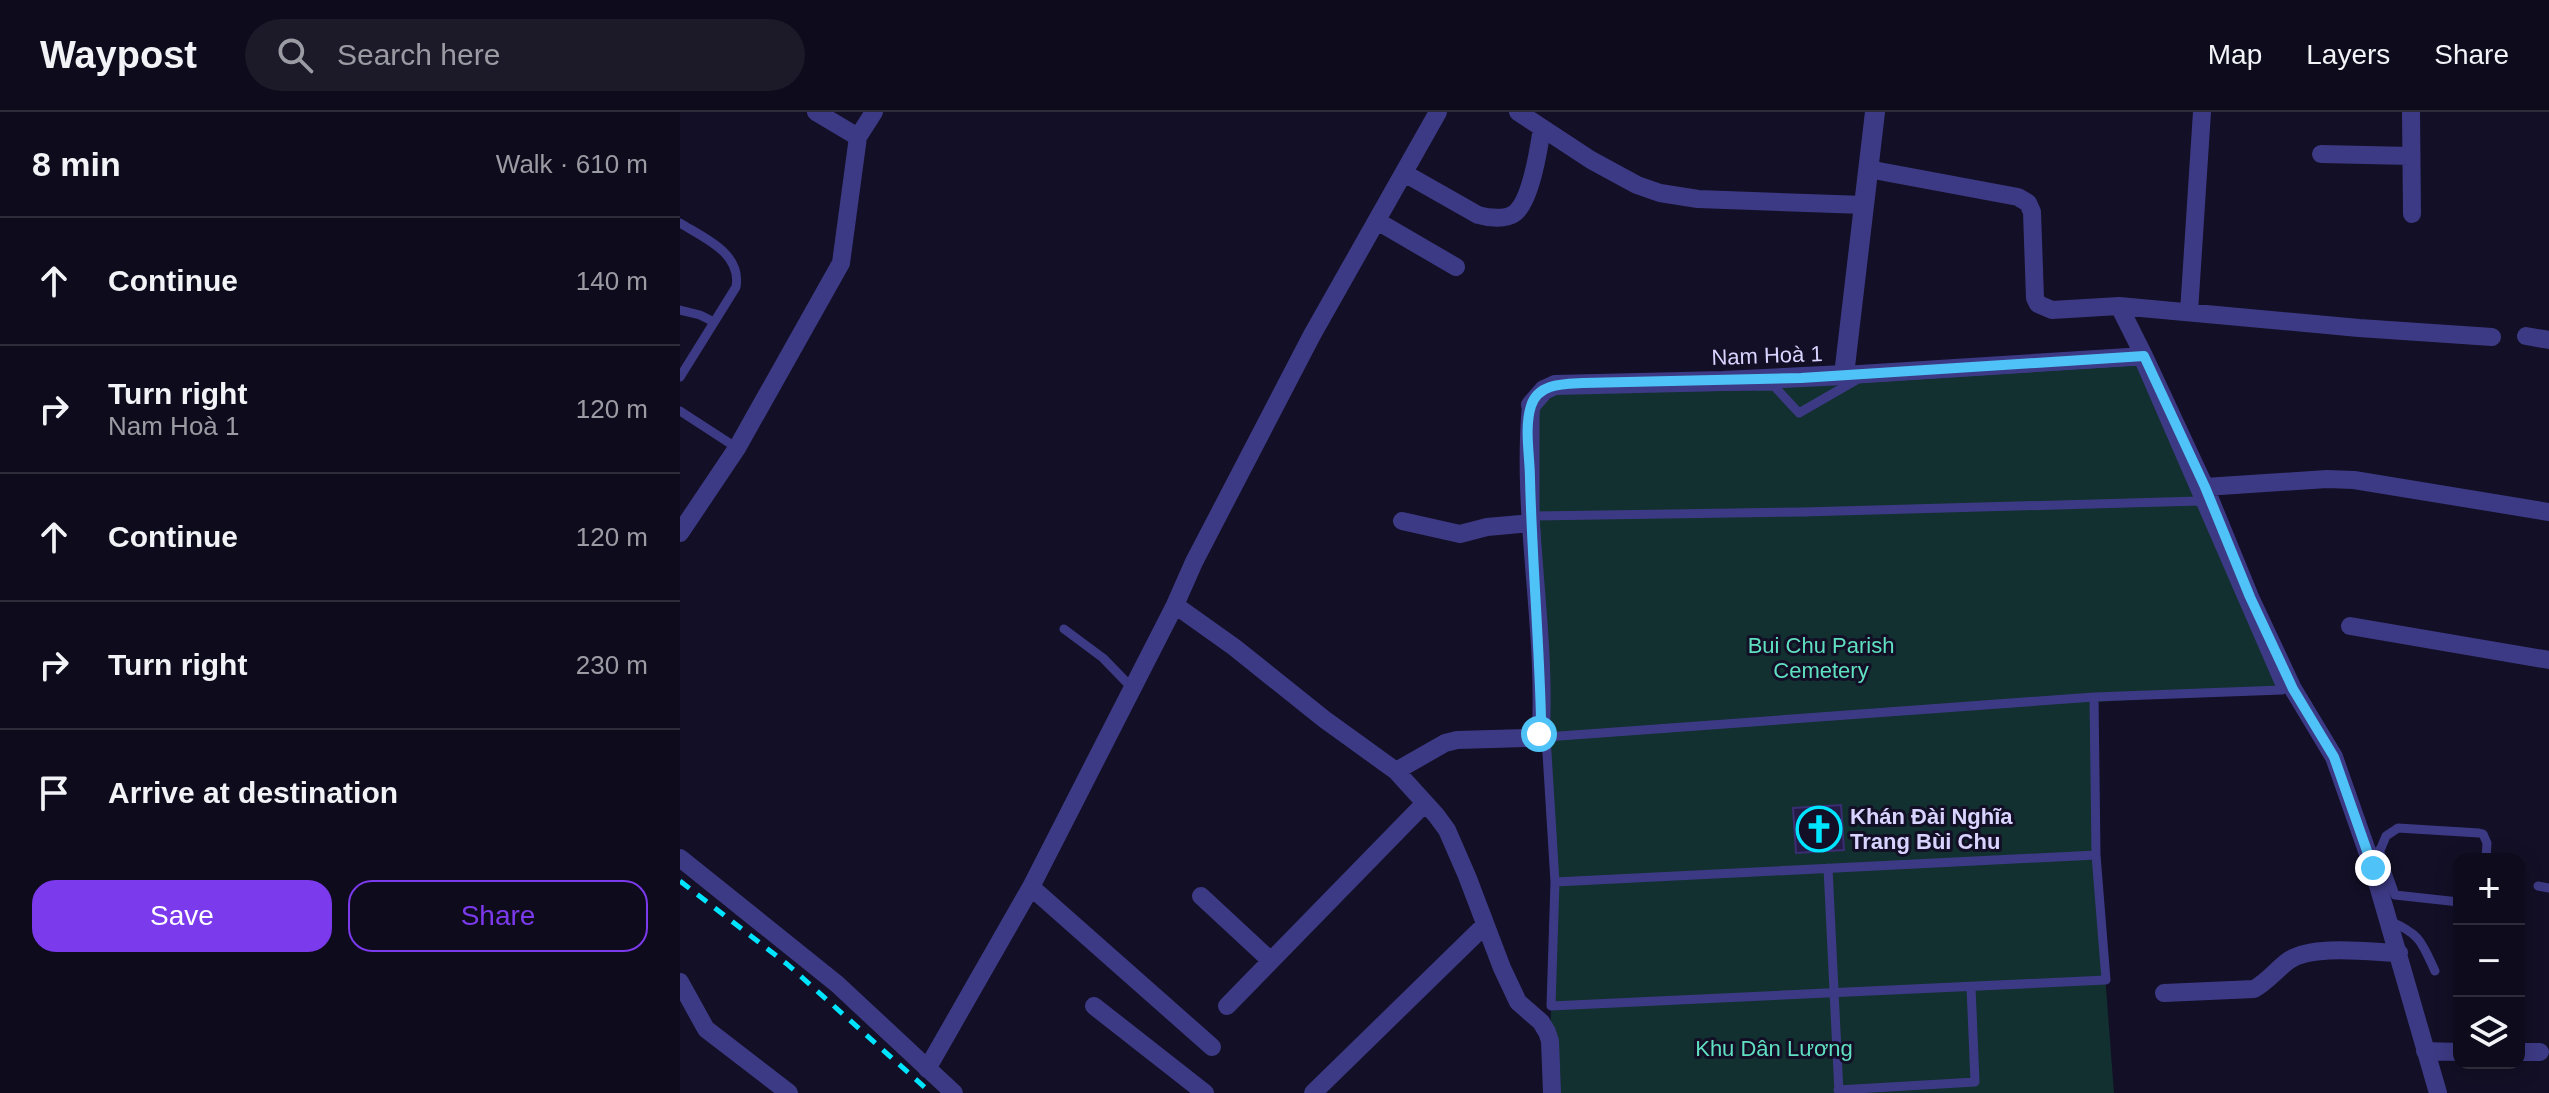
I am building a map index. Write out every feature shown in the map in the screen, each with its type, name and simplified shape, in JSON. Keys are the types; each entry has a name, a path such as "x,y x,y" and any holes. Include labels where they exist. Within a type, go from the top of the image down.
{"street":[{"path":"816,112 858,137"},
{"path":"680,533 737,448 841,263 858,137 874,112"},
{"path":"927,1069 1031,887 1134,690 1194,562 1312,335 1438,112"},
{"path":"1518,112 1591,160 1637,185 1660,193 1698,199 1864,205"},
{"name":"Nam Hoà 1","path":"1531,405 1544,390 1555,385 1844,375 1875,112"},
{"path":"2189,312 2202,112"},
{"path":"2411,112 2412,214"},
{"path":"1404,173 1478,215 1488,218 1511,215 1517,212 1526,195 1542,128"},
{"path":"2321,154 2411,156"},
{"path":"1868,169 2025,200 2032,212 2035,298 2038,304 2052,310 2119,306 2492,337"},
{"path":"1377,221 1456,267"},
{"path":"2119,306 2293,689 2334,757 2373,868 2438,1093"},
{"path":"2526,336 2549,340"},
{"path":"1844,375 2144,356"},
{"path":"1396,771 1445,743 1530,738 1539,734 1540,682 1529,430 1531,405"},
{"path":"2202,494 2327,479 2354,480 2549,512"},
{"path":"1402,521 1460,534 1533,519"},
{"path":"1175,605 1396,771 1447,830 1518,1002 1541,1022 1547,1032 1552,1093"},
{"path":"2350,626 2549,660"},
{"path":"1227,1006 1425,803"},
{"path":"680,858 837,984 954,1093"},
{"path":"1031,887 1212,1047"},
{"path":"1201,896 1271,961"},
{"path":"1313,1093 1485,925"},
{"path":"2164,993 2254,989 2264,984 2288,961 2314,951 2399,953"},
{"path":"680,982 706,1029 789,1093"},
{"path":"1094,1006 1205,1093"},
{"path":"2425,1051 2453,1052"},
{"path":"2525,1052 2540,1052"}],"lane":[{"path":"680,223 727,254 736,267 737,277 736,287 680,377"},
{"path":"680,310 714,322"},
{"path":"1546,737 2094,697 2282,690 2202,494 2139,361 1858,379 1799,413 1774,386 1556,388 1547,392 1535,407 1533,519 1546,737 1555,882 1551,1006 2106,980 2096,855 2094,697"},
{"path":"680,411 737,448"},
{"path":"1533,519 1803,512 2202,494"},
{"path":"1064,629 1103,658 1134,690"},
{"path":"2373,868 2378,849 2386,836 2398,828 2483,834 2486,853"},
{"path":"2378,849 2395,895 2453,901"},
{"path":"1555,882 2096,855"},
{"path":"1828,868 1838,1091 1975,1088 1971,987"},
{"path":"2387,919 2411,930 2421,941 2435,971"}],"green space":[{"name":"Bui Chu Parish Cemetery","path":"2144,356 2293,689 2098,702 2096,855 2114,1093 1556,1093 1550,1041 1556,876 1531,405 1555,385"}],"building":[{"name":"Khán Đài Nghĩa Trang Bùi Chu","path":"1841,805 1844,850 1796,853 1793,808"}],"railway":[{"path":"680,881 787,964 931,1093"}],"place":[{"name":"Khán Đài Nghĩa Trang Bùi Chu","path":"1819,829"}],"route":[{"path":"1539,734 1540,682 1529,430 1531,405 1544,390 1555,385 1583,383 1801,378 2144,356 2293,689 2334,757 2373,868"}],"park label":[{"name":"Khu Dân Lương","path":"1774,1048"}]}
